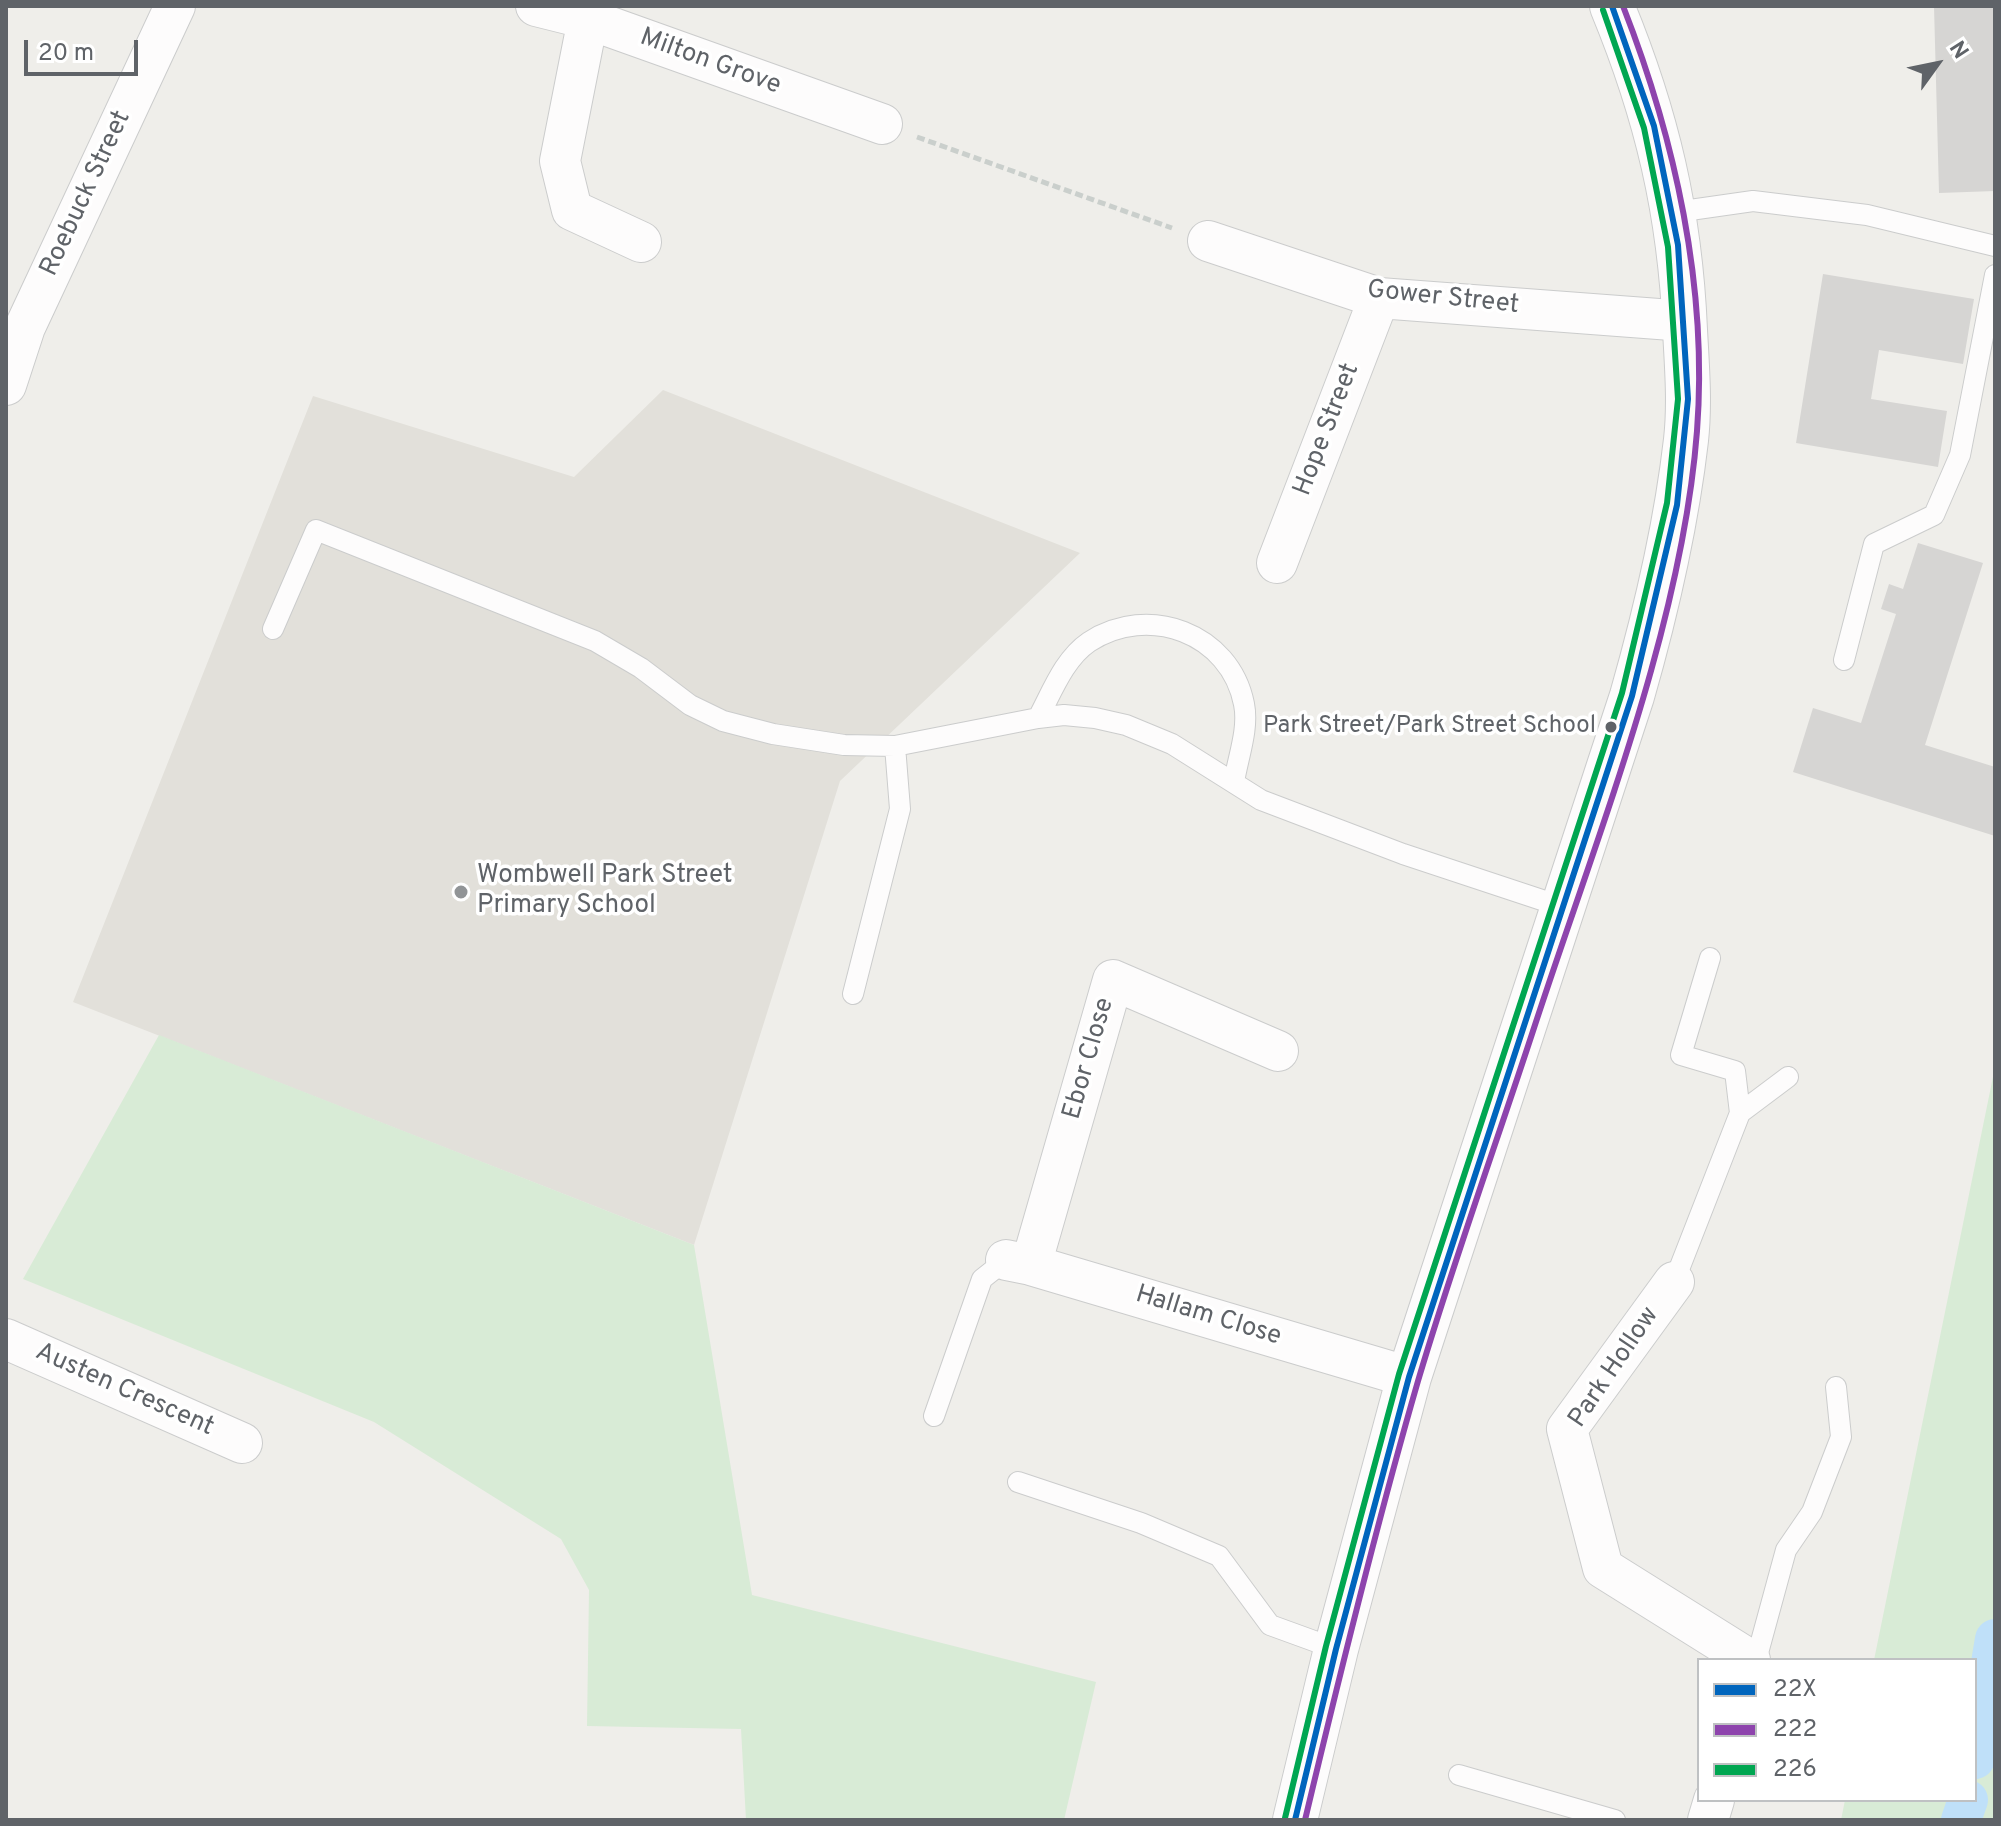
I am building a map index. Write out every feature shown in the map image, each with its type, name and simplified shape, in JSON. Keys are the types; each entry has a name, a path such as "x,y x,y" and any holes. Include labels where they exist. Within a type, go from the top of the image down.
{"street":[{"name":"Roebuck Street","path":"6,385 16,324 175,6"},
{"name":"Milton Grove","path":"536,6 588,19 882,124"},
{"path":"1295,1820 1336,1649 1409,1377 1632,696 1661,593 1686,438 1685,321 1676,212 1640,72 1612,6"},
{"path":"588,19 560,161 572,210 641,242"},
{"name":"Gower Street","path":"1208,241 1379,298 1685,321"},
{"name":"Hope Street","path":"1277,563 1379,298"},
{"name":"Ebor Close","path":"1019,1262 1113,980 1278,1051"},
{"name":"Hallam Close","path":"1019,1262 1409,1377"},
{"name":"Park Hollow","path":"1674,1282 1567,1429 1603,1568 1750,1658"},
{"name":"Austen Crescent","path":"6,1339 242,1443"}],"lane":[{"path":"1676,212 1753,201 1867,215 1995,246"},
{"path":"1844,660 1874,544 1934,515 1960,455 1995,275"},
{"path":"273,629 316,530 595,641 641,668 690,705 723,721 773,734 830,743 895,746 1064,715 1126,725 1172,744 1261,800 1563,907"},
{"path":"1038,718 1070,661 1088,643 1111,631 1138,625 1186,630 1222,658 1244,702 1246,726 1234,782"},
{"path":"853,994 900,809 895,746"},
{"path":"1674,1282 1740,1113 1735,1071 1681,1055 1710,958"},
{"path":"1740,1113 1788,1077"},
{"path":"934,1416 982,1279 1019,1262"},
{"path":"1754,1658 1786,1550 1812,1512 1841,1437 1836,1387"},
{"path":"1018,1482 1141,1523 1219,1556 1270,1625 1336,1649"},
{"path":"1459,1775 1615,1820"}],"path":[{"path":"882,124 1208,241"}],"shaded area":[{"name":"Wombwell Park Street Primary School","path":"663,390 1080,553 840,781 694,1245 73,1002 313,396 574,477"}],"green space":[{"path":"159,1035 694,1245 752,1595 1096,1682 1064,1820 746,1820 741,1729 587,1726 589,1590 561,1539 374,1422 23,1279"},
{"path":"1995,1067 1995,1820 1841,1820 1845,1802 1977,1802 1977,1658 1874,1658"}],"building":[{"path":"1934,6 1995,6 1995,191 1939,193"},
{"path":"1823,274 1974,299 1963,364 1879,350 1871,399 1947,411 1938,467 1796,443"},
{"path":"1918,543 1983,563 1925,745 1995,767 1995,836 1793,772 1813,708 1861,723 1896,614 1881,609 1889,584 1903,589"}],"waterway":[{"path":"1977,1747 1995,1639"},
{"path":"1961,1820 1967,1802"}],"transit line":[{"name":"22X","path":"1295,1820 1336,1649 1409,1377 1632,696 1677,505 1688,399 1678,245 1654,126 1612,6"},
{"name":"222","path":"1305,1820 1359,1600 1418,1381 1632,734 1674,581 1688,506 1697,431 1699,377 1692,268 1672,161 1642,57 1623,6"},
{"name":"226","path":"1285,1818 1326,1646 1399,1374 1622,693 1667,503 1678,399 1668,247 1644,128 1603,10"}],"place":[{"name":"Park Street/Park Street School","path":"1611,727"},
{"name":"Wombwell Park Street Primary School","path":"461,892"}]}
